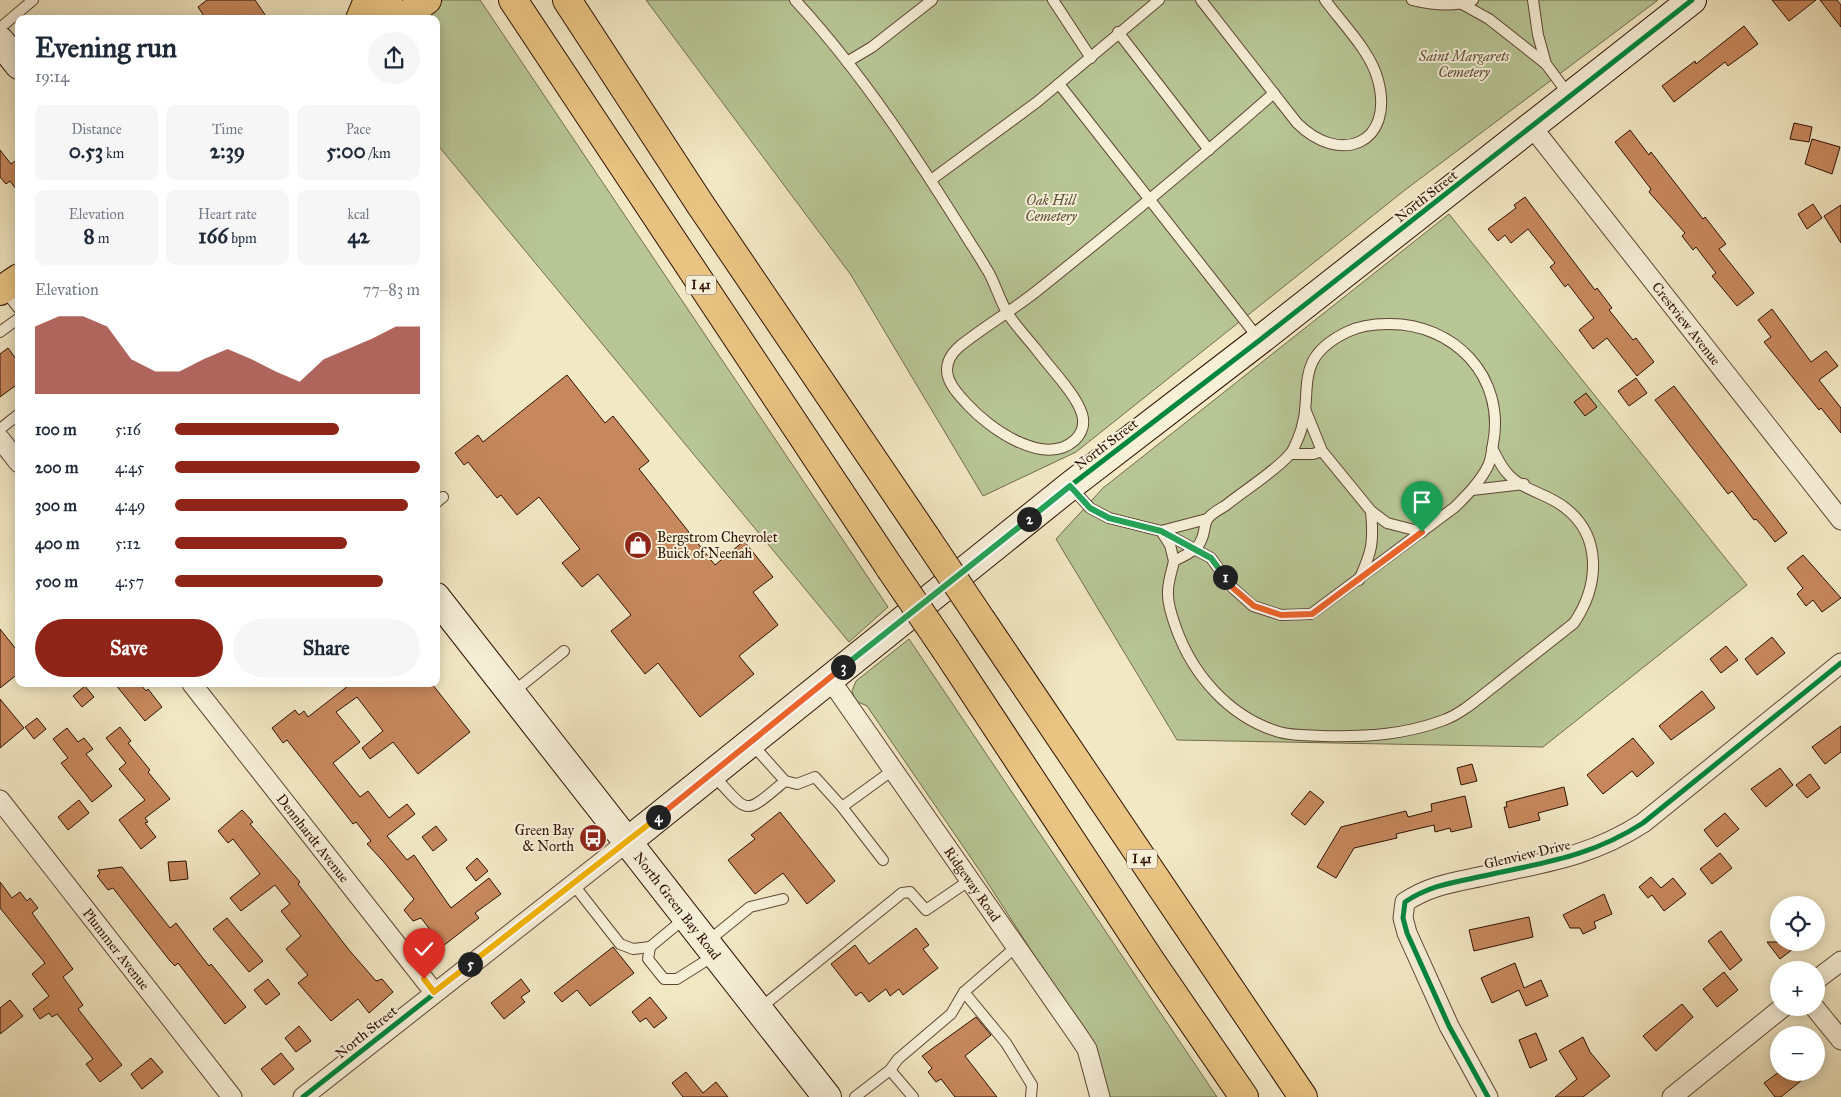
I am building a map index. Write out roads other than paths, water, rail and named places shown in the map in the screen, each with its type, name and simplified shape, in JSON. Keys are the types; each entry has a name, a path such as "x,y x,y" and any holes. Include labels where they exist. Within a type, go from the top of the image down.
{"main road":[{"path":"362,15 368,0"},
{"path":"367,15 388,0"},
{"path":"406,15 427,0"},
{"name":"I 41","path":"513,0 1150,960 1244,1097"},
{"name":"I 41","path":"567,0 700,204 1303,1097"},
{"path":"588,0 658,110 700,204"}],"street":[{"name":"North Street","path":"303,1097 627,842 1070,486 1260,340 1692,0"},
{"path":"0,41 15,60"},
{"name":"Crestview Avenue","path":"1532,126 1841,520"},
{"path":"0,439 15,457"},
{"name":"North Green Bay Road","path":"440,602 827,1097"},
{"name":"Glenview Drive","path":"1488,1097 1449,1026 1407,933 1403,918 1405,902 1427,888 1564,859 1593,850 1619,838 1643,823 1841,663"},
{"name":"Ridgeway Road","path":"829,678 1087,1049 1100,1097"},
{"name":"Dennhardt Avenue","path":"194,687 434,992"},
{"name":"Plummer Avenue","path":"0,800 232,1097"},
{"path":"1825,973 1841,961"},
{"path":"1672,1097 1772,1016"},
{"path":"1822,1016 1841,1040"}],"lane":[{"path":"15,15 33,0"},
{"path":"795,0 847,62 931,180 989,273 1008,313 1067,389 1082,413 1083,426 1080,435 1071,444 1058,449 1048,450 1020,442 1002,434 972,409 959,395 947,372 950,360 957,348 1008,313 1150,200 1274,93"},
{"path":"847,62 872,47 932,0"},
{"path":"1053,0 1091,58"},
{"path":"931,180 1059,84 1091,58 1118,32 1159,0"},
{"path":"1201,0 1309,135 1324,143 1352,145 1370,137 1380,120 1382,102 1371,62 1325,0"},
{"path":"1412,0 1426,3 1462,4 1473,0"},
{"path":"1533,0 1538,35 1546,64"},
{"path":"1462,4 1489,19 1546,64 1570,97"},
{"path":"0,28 15,15"},
{"path":"1118,32 1209,150"},
{"path":"1059,84 1260,340"},
{"path":"0,332 15,321"},
{"path":"1070,486 1090,508 1103,515 1135,526 1161,531 1211,558 1233,588 1254,606 1281,615 1312,614 1358,582 1455,507 1472,490 1488,466 1496,432 1494,405 1486,382 1474,362 1459,348 1432,332 1405,324 1374,324 1349,330 1334,339 1315,355 1306,380 1302,429 1290,454 1207,519 1161,531"},
{"path":"1305,409 1322,451 1371,511 1387,523 1422,532"},
{"path":"0,429 15,417"},
{"path":"1161,531 1170,545 1174,561 1168,591 1172,616 1183,649 1198,674 1216,694 1262,726 1281,732 1357,737 1413,731 1447,719 1472,703 1574,622 1586,606 1593,584 1594,552 1581,524 1564,507 1509,475 1492,448"},
{"path":"1290,454 1313,454 1322,451"},
{"path":"1472,490 1524,484"},
{"path":"1358,582 1374,538 1371,511"},
{"path":"1174,561 1195,550 1202,540 1207,519"},
{"path":"512,693 564,651"},
{"path":"750,742 785,781 797,784 815,777 842,807 883,860"},
{"path":"842,807 893,770"},
{"path":"712,773 741,805 748,808 755,806 785,781"},
{"path":"759,1010 902,893 910,892 926,910 970,880"},
{"path":"573,884 620,944 633,949 650,947 686,917"},
{"path":"650,947 648,959 664,979 677,979 711,949 750,907 782,899"},
{"path":"855,1097 890,1070 898,1058 951,1014 964,992 1017,946"},
{"path":"964,992 1006,1044 1032,1085 1030,1097"},
{"path":"890,1070 913,1097"}],"place":[{"name":"Bergstrom Chevrolet Buick of Neenah","path":"638,545"},
{"name":"Green Bay & North","path":"593,838"}],"park label":[{"name":"Saint Margarets Cemetery","path":"1464,64"},
{"name":"Oak Hill Cemetery","path":"1051,208"}]}
